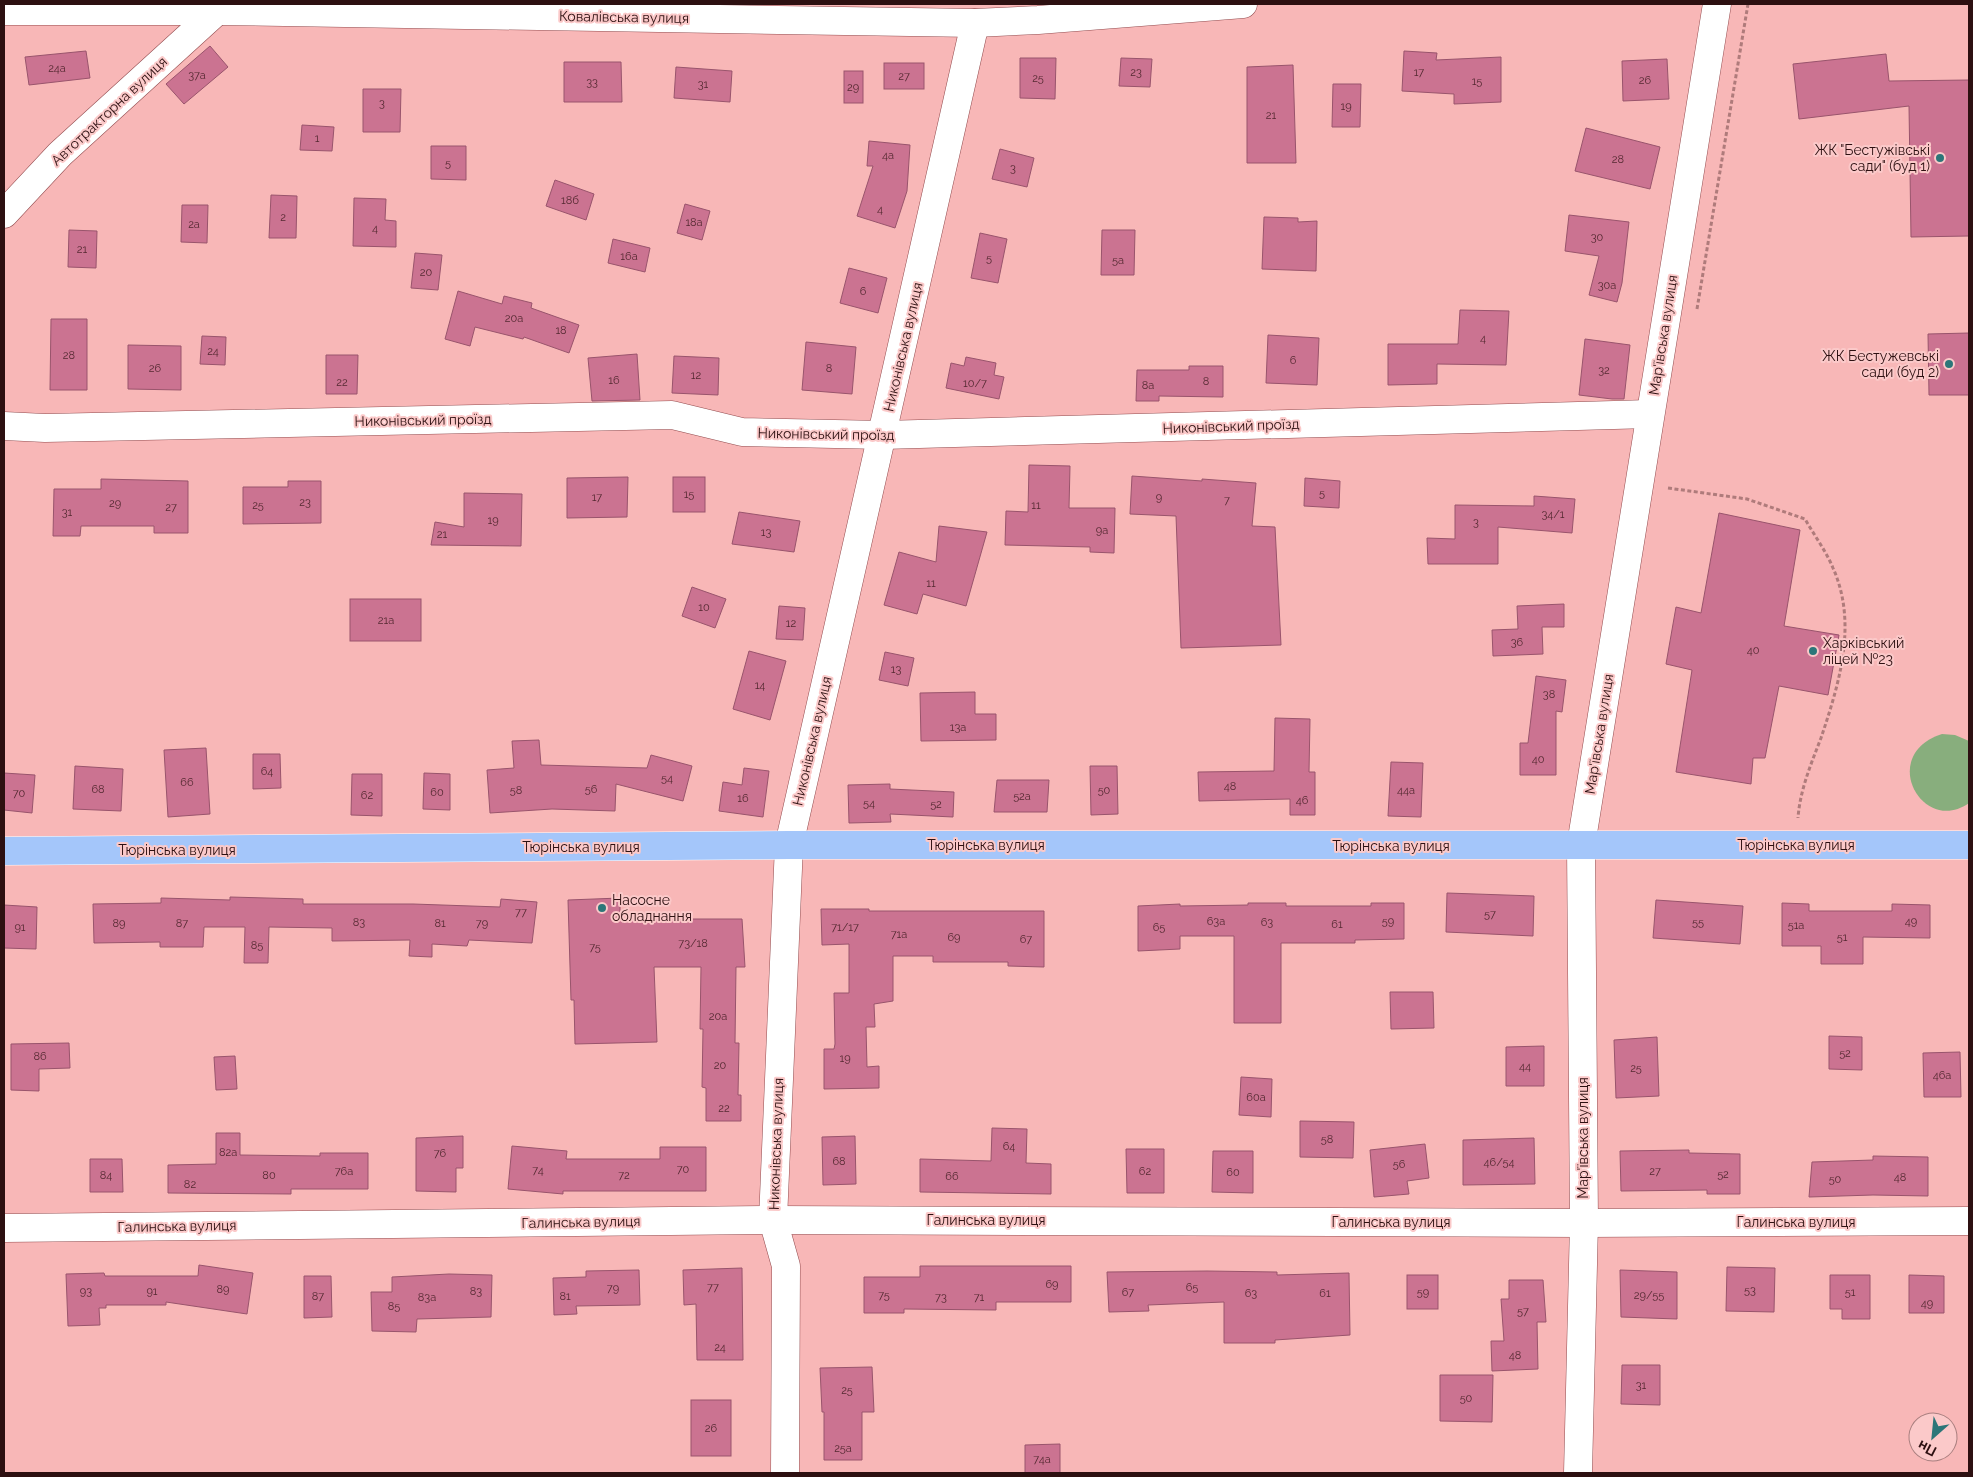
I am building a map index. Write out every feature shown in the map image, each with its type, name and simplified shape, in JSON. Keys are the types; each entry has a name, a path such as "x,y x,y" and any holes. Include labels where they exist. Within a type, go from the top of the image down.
{"main road":[{"name":"Тюрінська вулиця","path":"4,851 789,845 1969,845"}],"street":[{"name":"Ковалівська вулиця","path":"4,11 138,8 217,11 975,23 1039,12 1243,4"},
{"name":"Мар'ївська вулиця","path":"1578,1473 1584,1222 1581,846 1717,4"},
{"name":"Автотракторна вулиця","path":"4,214 60,154 217,11"},
{"name":"Никонівська вулиця","path":"785,1473 786,1266 773,1220 789,845 975,23"},
{"name":"Никонівський проїзд","path":"4,426 55,428 672,415 742,432 883,435 1650,414"},
{"name":"Галинська вулиця","path":"4,1228 773,1220 1969,1221"}],"path":[{"path":"1668,488 1747,499 1804,519 1834,568 1845,612 1846,634 1836,694 1799,799 1798,819"}],"green space":[{"path":"1942,734 1955,735 1969,741 1969,803 1952,810 1936,809 1923,801 1914,789 1910,774 1912,758 1923,744"}],"building":[{"path":"210,46 228,67 184,104 166,84"},
{"path":"86,51 90,78 29,85 25,57"},
{"path":"1404,51 1437,53 1436,60 1501,57 1501,102 1454,104 1454,94 1402,91"},
{"name":"ЖК \"Бестужівські сади\" (буд 1)","path":"1886,54 1889,81 1969,80 1969,236 1911,237 1909,106 1799,119 1793,64"},
{"path":"1020,58 1056,58 1055,99 1020,98"},
{"path":"1121,58 1152,59 1150,87 1119,86"},
{"path":"1667,59 1669,99 1623,101 1622,61"},
{"path":"564,62 621,62 622,102 564,102"},
{"path":"884,63 924,63 924,89 884,89"},
{"path":"1293,65 1296,163 1247,163 1247,67"},
{"path":"676,67 732,71 730,102 674,98"},
{"path":"844,71 863,71 863,103 844,103"},
{"path":"1333,84 1361,84 1360,127 1332,127"},
{"path":"363,89 401,89 400,132 363,132"},
{"path":"302,125 334,127 332,151 300,150"},
{"path":"1586,128 1660,147 1650,189 1575,171"},
{"path":"869,141 910,145 907,191 895,228 857,216 873,166 867,166"},
{"path":"431,146 466,146 466,180 431,179"},
{"path":"1000,149 1034,158 1027,187 992,179"},
{"path":"555,180 594,194 586,220 546,206"},
{"path":"271,195 297,196 296,238 269,238"},
{"path":"354,198 386,199 385,220 396,221 396,247 353,246"},
{"path":"685,204 710,211 702,240 677,233"},
{"path":"182,205 208,205 207,243 181,242"},
{"path":"1569,215 1629,222 1622,283 1617,302 1589,295 1599,256 1565,251"},
{"path":"1264,217 1298,218 1298,222 1317,221 1316,271 1262,269"},
{"path":"69,230 97,231 96,268 68,267"},
{"path":"1102,230 1135,230 1134,275 1101,275"},
{"path":"980,233 1007,239 998,283 971,278"},
{"path":"613,239 650,248 645,272 608,263"},
{"path":"415,253 442,255 438,290 411,288"},
{"path":"849,268 887,278 878,313 840,303"},
{"path":"458,291 502,304 504,296 532,303 531,308 579,325 569,353 524,337 523,339 475,327 470,346 445,339"},
{"path":"1460,310 1509,311 1506,365 1437,364 1437,384 1388,385 1388,344 1458,344"},
{"path":"51,319 87,319 87,390 50,390"},
{"name":"ЖК Бестужевські сади (буд 2)","path":"1969,333 1969,395 1929,395 1928,334"},
{"path":"1268,335 1319,338 1317,385 1266,383"},
{"path":"202,336 226,337 225,365 200,364"},
{"path":"1585,339 1630,345 1624,399 1579,395"},
{"path":"806,342 856,347 852,394 802,390"},
{"path":"128,345 181,346 181,390 128,389"},
{"path":"637,354 640,400 592,401 588,358"},
{"path":"326,355 358,355 357,394 326,394"},
{"path":"674,356 719,358 718,395 672,393"},
{"path":"966,357 996,363 994,375 1004,377 999,399 946,388 951,363 964,366"},
{"path":"1189,366 1223,366 1223,397 1159,396 1159,401 1136,401 1137,370 1189,370"},
{"path":"1029,465 1070,466 1069,508 1115,508 1114,553 1090,552 1090,547 1005,545 1006,511 1028,512"},
{"path":"1132,476 1256,483 1252,526 1275,527 1281,645 1181,648 1176,516 1130,514"},
{"path":"628,477 627,517 567,518 567,478"},
{"path":"673,477 705,477 705,512 673,512"},
{"path":"1305,478 1340,481 1339,508 1304,506"},
{"path":"101,479 188,481 188,533 154,533 154,526 81,526 80,536 53,536 54,489 101,489"},
{"path":"288,481 321,481 321,523 243,524 243,487 288,487"},
{"path":"464,493 522,494 521,546 431,545 435,522 464,527"},
{"path":"1534,496 1575,499 1572,533 1498,527 1498,564 1428,564 1427,538 1455,539 1455,505 1534,506"},
{"path":"739,512 800,521 794,552 732,544"},
{"path":"1719,513 1800,530 1784,626 1839,635 1828,695 1779,686 1765,758 1753,758 1751,784 1676,772 1692,670 1666,664 1676,607 1701,613"},
{"path":"939,526 987,532 966,606 923,594 917,614 884,605 899,552 936,562"},
{"path":"692,587 726,599 715,628 682,616"},
{"path":"350,599 421,599 421,641 350,641"},
{"path":"1564,604 1564,627 1542,627 1543,654 1493,656 1492,630 1518,629 1517,606"},
{"path":"779,606 805,608 803,640 776,639"},
{"path":"749,651 786,661 770,720 733,709"},
{"path":"885,652 914,658 908,686 879,680"},
{"path":"1536,676 1566,680 1562,712 1556,711 1556,775 1520,775 1520,743 1528,743"},
{"path":"975,692 975,714 996,714 996,740 921,741 920,693"},
{"path":"1275,718 1310,719 1309,772 1315,772 1315,815 1290,815 1290,799 1199,801 1198,772 1274,771"},
{"path":"539,740 541,765 647,768 651,755 692,766 683,801 616,784 615,811 552,809 490,813 487,770 514,768 512,741"},
{"path":"206,748 210,814 168,817 164,750"},
{"path":"253,754 280,754 281,788 253,789"},
{"path":"1391,762 1423,763 1421,817 1388,816"},
{"path":"75,766 123,769 121,811 73,809"},
{"path":"1090,766 1117,766 1118,814 1091,815"},
{"path":"744,768 769,771 763,817 719,811 723,782 742,785"},
{"path":"4,773 35,775 32,813 4,810"},
{"path":"424,773 450,774 450,810 423,809"},
{"path":"352,774 382,774 382,816 351,815"},
{"path":"997,780 1049,780 1047,812 994,812"},
{"path":"890,784 890,789 954,792 953,817 890,814 891,822 849,823 848,785"},
{"path":"1447,893 1534,896 1533,936 1446,932"},
{"path":"230,897 303,899 303,904 413,904 500,907 501,899 537,902 532,943 469,940 467,946 432,944 432,957 409,956 410,940 332,941 332,928 269,927 268,963 244,963 245,927 204,927 203,947 160,947 160,942 94,943 93,904 161,903 161,898 230,900"},
{"path":"620,898 620,919 742,919 745,967 736,967 735,1043 739,1043 738,1095 741,1095 741,1121 706,1121 706,1088 702,1087 703,1029 700,1029 701,967 654,967 657,1042 575,1044 574,1000 571,1000 568,900"},
{"path":"1656,900 1743,906 1740,944 1653,938"},
{"path":"1248,903 1286,903 1286,906 1371,906 1371,903 1404,903 1404,939 1355,940 1355,943 1281,943 1281,1023 1234,1023 1234,936 1180,936 1180,949 1138,951 1138,906 1180,904 1180,906 1248,905"},
{"path":"1782,903 1809,904 1809,911 1892,911 1892,904 1930,905 1930,938 1863,937 1863,964 1821,964 1821,946 1782,946"},
{"path":"4,905 37,907 36,949 4,948"},
{"path":"821,909 869,909 869,911 1044,911 1044,967 1008,966 1008,962 933,962 933,956 893,956 893,1001 874,1004 875,1027 866,1027 867,1067 879,1066 879,1088 824,1089 824,1049 834,1049 835,1044 834,993 849,993 849,944 822,945"},
{"path":"1390,992 1433,992 1434,1028 1391,1029"},
{"path":"1829,1036 1862,1037 1862,1070 1829,1069"},
{"path":"1657,1037 1659,1096 1616,1098 1614,1040"},
{"path":"69,1043 70,1068 39,1069 39,1091 11,1090 11,1044"},
{"path":"1544,1046 1544,1086 1506,1086 1506,1047"},
{"path":"1960,1052 1961,1097 1924,1097 1923,1053"},
{"path":"235,1056 237,1089 216,1090 214,1057"},
{"path":"1241,1077 1272,1079 1271,1117 1239,1115"},
{"path":"1300,1121 1354,1122 1353,1158 1300,1157"},
{"path":"992,1128 1027,1129 1026,1163 1051,1164 1051,1194 920,1192 920,1159 991,1161"},
{"path":"216,1133 240,1133 240,1155 320,1156 320,1153 368,1153 368,1189 291,1189 291,1194 168,1193 168,1165 216,1164"},
{"path":"463,1136 463,1168 456,1168 456,1192 416,1191 416,1138"},
{"path":"855,1136 856,1184 823,1185 822,1137"},
{"path":"1534,1138 1535,1184 1463,1185 1463,1140"},
{"path":"1425,1144 1429,1178 1407,1181 1409,1194 1374,1197 1370,1150"},
{"path":"512,1146 567,1151 566,1159 660,1159 660,1147 706,1147 706,1191 563,1191 563,1194 508,1189"},
{"path":"1126,1149 1164,1149 1164,1193 1127,1193"},
{"path":"1689,1150 1689,1153 1740,1154 1740,1194 1707,1194 1707,1190 1621,1191 1620,1151"},
{"path":"1213,1151 1253,1151 1253,1193 1212,1192"},
{"path":"1873,1156 1928,1157 1928,1196 1809,1197 1812,1162 1873,1160"},
{"path":"90,1159 122,1159 123,1192 90,1192"},
{"path":"199,1265 253,1273 247,1314 166,1302 166,1305 106,1305 106,1308 99,1308 100,1325 68,1326 66,1274 104,1273 105,1276 198,1276"},
{"path":"920,1266 1071,1266 1071,1302 996,1302 996,1310 904,1309 904,1313 864,1313 864,1277 920,1277"},
{"path":"1727,1267 1775,1268 1774,1312 1726,1311"},
{"path":"742,1268 743,1360 697,1360 696,1304 684,1305 683,1270"},
{"path":"639,1270 640,1305 576,1306 577,1314 554,1315 553,1278 586,1277 586,1271"},
{"path":"1620,1270 1677,1272 1677,1319 1621,1317"},
{"path":"1107,1272 1277,1272 1277,1275 1349,1273 1350,1335 1275,1340 1275,1343 1224,1343 1224,1302 1148,1305 1149,1311 1109,1312"},
{"path":"449,1274 492,1275 491,1317 417,1319 416,1332 372,1331 371,1292 392,1292 392,1277"},
{"path":"1407,1275 1438,1275 1438,1309 1407,1309"},
{"path":"1830,1275 1870,1275 1870,1319 1842,1319 1842,1309 1830,1309"},
{"path":"1909,1275 1944,1276 1944,1313 1909,1313"},
{"path":"304,1276 331,1276 332,1317 304,1318"},
{"path":"1509,1280 1543,1280 1546,1322 1537,1322 1538,1369 1492,1371 1491,1341 1504,1341 1501,1299 1509,1299"},
{"path":"1622,1365 1660,1365 1660,1405 1621,1404"},
{"path":"872,1367 874,1412 862,1412 862,1460 824,1460 824,1412 822,1412 820,1368"},
{"path":"1440,1375 1493,1375 1492,1422 1440,1421"},
{"path":"691,1400 731,1400 731,1456 691,1456"},
{"path":"1060,1444 1060,1473 1025,1473 1025,1445"}],"place":[{"name":"ЖК \"Бестужівські сади\" (буд 1)","path":"1940,158"},
{"name":"ЖК Бестужевські сади (буд 2)","path":"1949,364"},
{"name":"Харківський ліцей №23","path":"1813,651"},
{"name":"Насосне обладнання","path":"602,908"}]}
